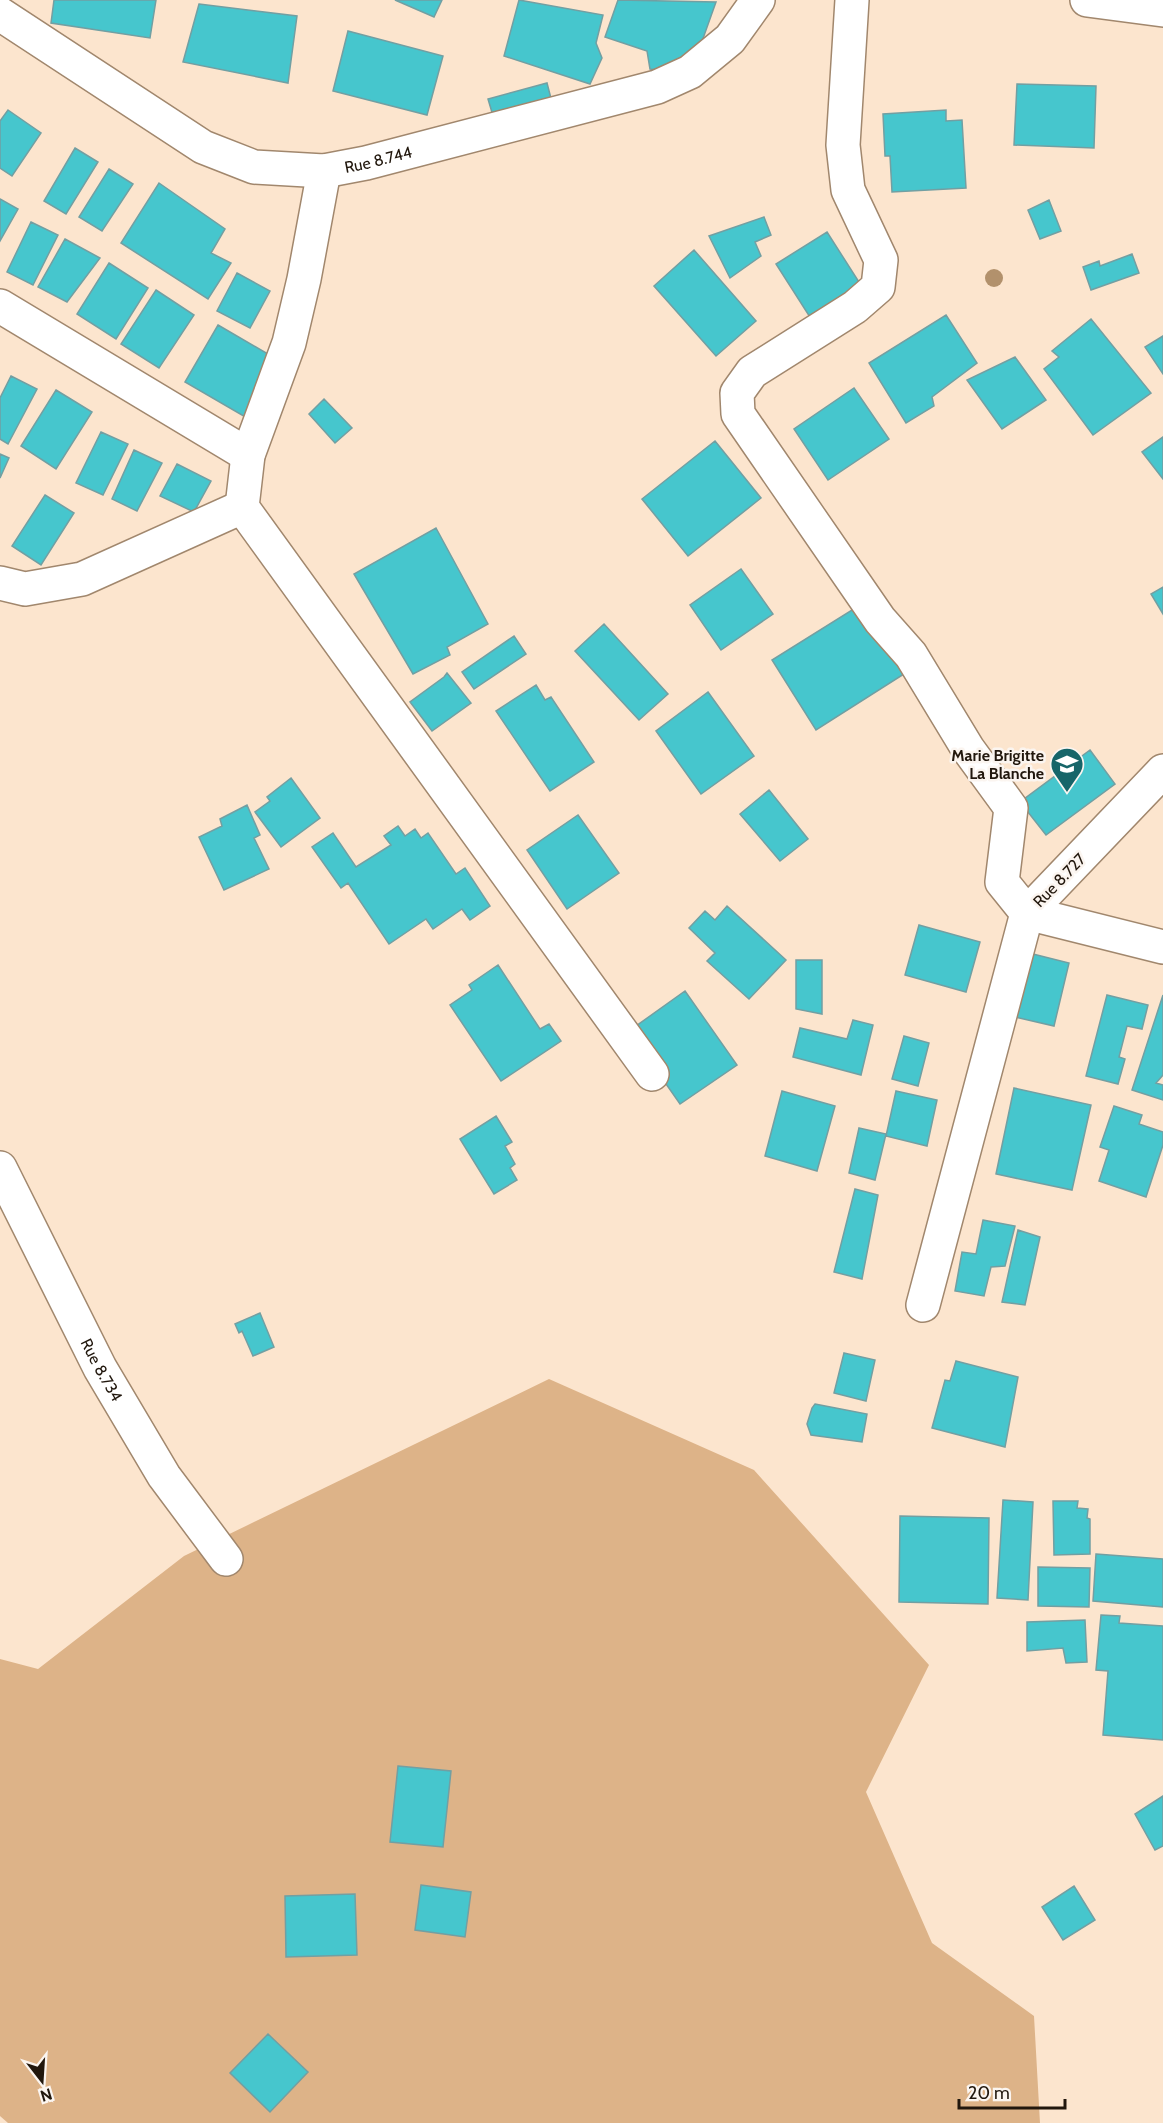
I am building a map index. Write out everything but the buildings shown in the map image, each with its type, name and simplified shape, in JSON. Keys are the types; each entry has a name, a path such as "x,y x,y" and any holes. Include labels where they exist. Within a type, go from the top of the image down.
{"street":[{"name":"Rue 8.744","path":"0,15 203,147 254,167 324,171 366,163 657,87 690,72 730,39 758,0"},
{"path":"852,0 843,145 848,190 881,261 878,287 855,307 752,372 737,393 738,414 880,620 911,655 968,749 1011,808 1002,882 1027,913 923,1305"},
{"path":"1087,0 1163,10"},
{"path":"324,171 304,279 289,342 248,455 242,507 652,1074"},
{"path":"0,306 248,455"},
{"path":"0,583 25,590 82,579 242,507"},
{"name":"Rue 8.727","path":"1163,771 1027,913 1163,947"},
{"name":"Rue 8.734","path":"0,1168 100,1368 164,1476 226,1559"}],"shaded area":[{"path":"549,1379 754,1470 929,1665 866,1792 932,1943 1034,2016 1040,2123 8,2123 0,2116 0,1659 38,1669 184,1556"}],"place":[{"name":"Marie Brigitte La Blanche","path":"1067,793"}]}
